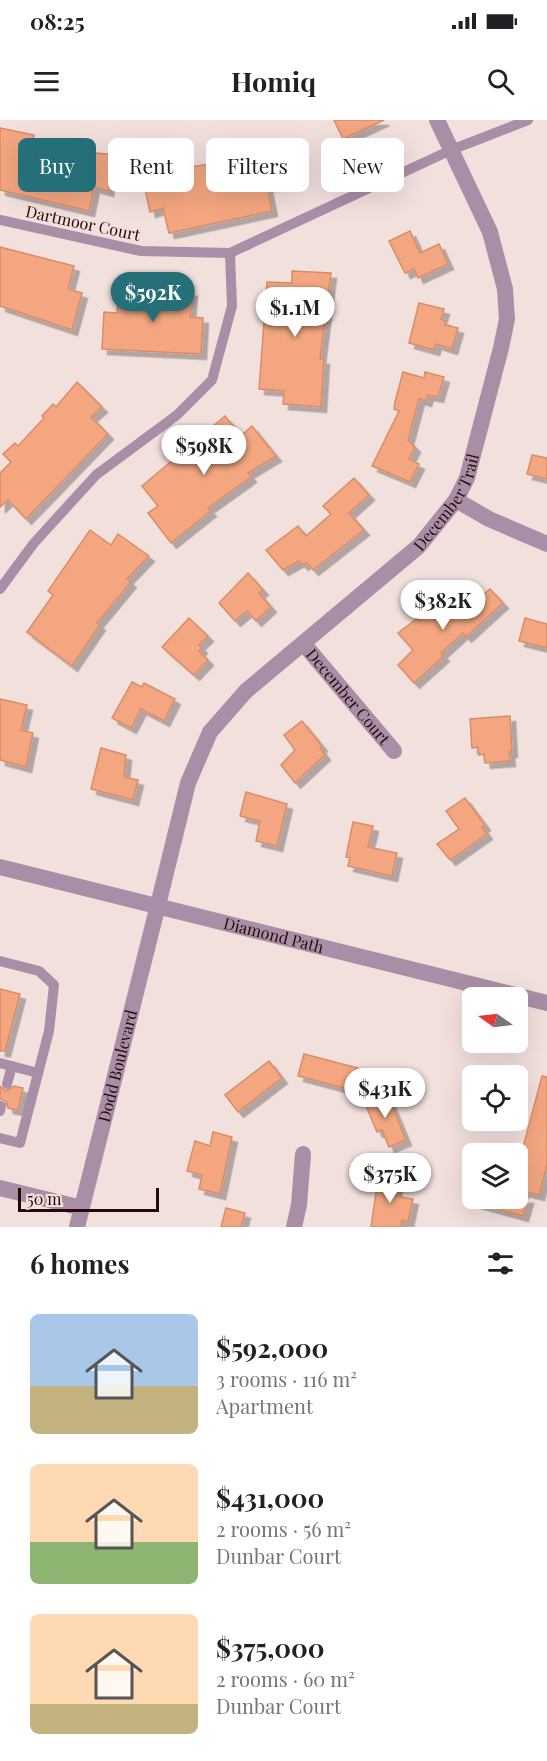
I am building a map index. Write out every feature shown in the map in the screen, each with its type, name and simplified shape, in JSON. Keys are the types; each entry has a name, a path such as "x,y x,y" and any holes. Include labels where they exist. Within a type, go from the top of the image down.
{"street":[{"name":"December Trail","path":"158,905 188,783 210,732 246,691 419,546 456,500 475,454 507,319 505,289 490,232 437,120"},
{"path":"456,500 489,519 547,544"},
{"name":"December Court","path":"303,643 394,751"},
{"name":"Diamond Path","path":"0,867 547,1003"},
{"name":"Dodd Boulevard","path":"77,1227 158,905"},
{"path":"294,1227 299,1205 303,1154"},
{"path":"0,1188 82,1208"}],"lane":[{"name":"Dartmoor Court","path":"0,220 141,251 230,254 451,150 528,120"},
{"path":"0,589 34,543 96,475 177,415 212,380 232,306 230,254"},
{"path":"0,961 39,971 54,985 49,1031 20,1143 0,1138"},
{"path":"0,1064 38,1073"},
{"path":"7,1084 12,1066"}],"building":[{"path":"334,120 384,120 345,138 343,138"},
{"path":"0,128 34,135 33,138 18,138 18,192 93,192 89,211 0,190"},
{"path":"96,153 108,154 108,191 96,188"},
{"path":"206,164 206,192 268,192 272,211 169,233 163,208 150,212 146,192 194,192 194,166"},
{"path":"410,231 420,253 439,244 448,264 418,278 414,269 405,273 389,241"},
{"path":"0,247 74,266 68,289 82,293 72,330 0,306"},
{"path":"292,271 331,273 320,359 324,359 321,407 283,404 284,391 259,389 267,282 292,283"},
{"path":"119,288 192,291 190,317 203,318 201,354 102,349 104,312 117,313"},
{"path":"419,303 444,309 441,319 446,321 445,325 458,328 452,349 436,344 434,350 409,343"},
{"path":"403,372 424,378 425,372 444,377 438,397 428,395 426,401 419,399 408,440 415,447 409,459 419,464 410,482 372,466 399,411 394,409"},
{"path":"77,382 102,407 91,417 108,434 26,519 8,500 0,507 0,473 11,462 3,454 15,443 18,446 44,418 42,416 53,404 56,407"},
{"path":"225,416 241,436 252,426 276,456 248,473 251,477 208,508 211,511 171,543 148,513 158,506 142,486"},
{"path":"532,455 547,458 547,479 527,474"},
{"path":"354,478 369,495 349,513 364,530 313,570 306,562 303,565 299,561 283,570 266,550 298,526 306,536 331,514 323,506"},
{"path":"90,530 111,545 118,534 149,556 127,579 131,582 97,623 100,625 72,666 27,632 53,595 48,591"},
{"path":"248,573 263,590 259,593 271,607 256,621 247,611 235,621 219,603"},
{"path":"490,589 503,603 466,637 463,633 441,653 444,656 414,683 398,665 413,650 398,633 418,618 419,620 450,591 466,609"},
{"path":"189,618 208,636 199,645 202,648 199,651 208,660 194,675 162,647"},
{"path":"525,618 547,624 547,648 519,641"},
{"path":"132,682 142,687 144,683 175,699 164,721 141,709 131,728 112,718"},
{"path":"0,699 27,705 21,730 33,733 26,767 0,760"},
{"path":"510,716 512,752 509,752 510,761 485,763 484,754 479,755 478,747 472,748 470,719"},
{"path":"302,721 322,746 320,748 325,755 295,783 281,765 295,750 284,735"},
{"path":"101,748 126,755 124,777 138,780 133,800 91,789"},
{"path":"246,792 287,804 277,846 256,841 260,821 240,816"},
{"path":"465,798 485,825 482,827 487,834 450,860 437,844 459,829 446,811"},
{"path":"353,822 373,826 368,847 397,853 392,876 348,866 350,858 346,857"},
{"path":"0,989 20,994 5,1051 0,1051"},
{"path":"304,1054 358,1068 352,1090 298,1076"},
{"path":"269,1061 282,1078 238,1112 225,1095"},
{"path":"542,1076 547,1077 547,1165 539,1195 528,1192 528,1143 524,1143"},
{"path":"0,1086 6,1091 14,1086 23,1088 18,1110 8,1108 6,1101 0,1099"},
{"path":"386,1092 406,1140 389,1147 382,1130 377,1132 364,1101"},
{"path":"213,1132 232,1137 220,1194 199,1189 202,1175 187,1171 195,1141 210,1146"},
{"path":"379,1173 399,1177 395,1196 413,1199 408,1222 402,1220 401,1227 371,1227"},
{"path":"226,1208 245,1213 241,1227 221,1227"},
{"path":"497,1209 525,1209 523,1216"}]}
